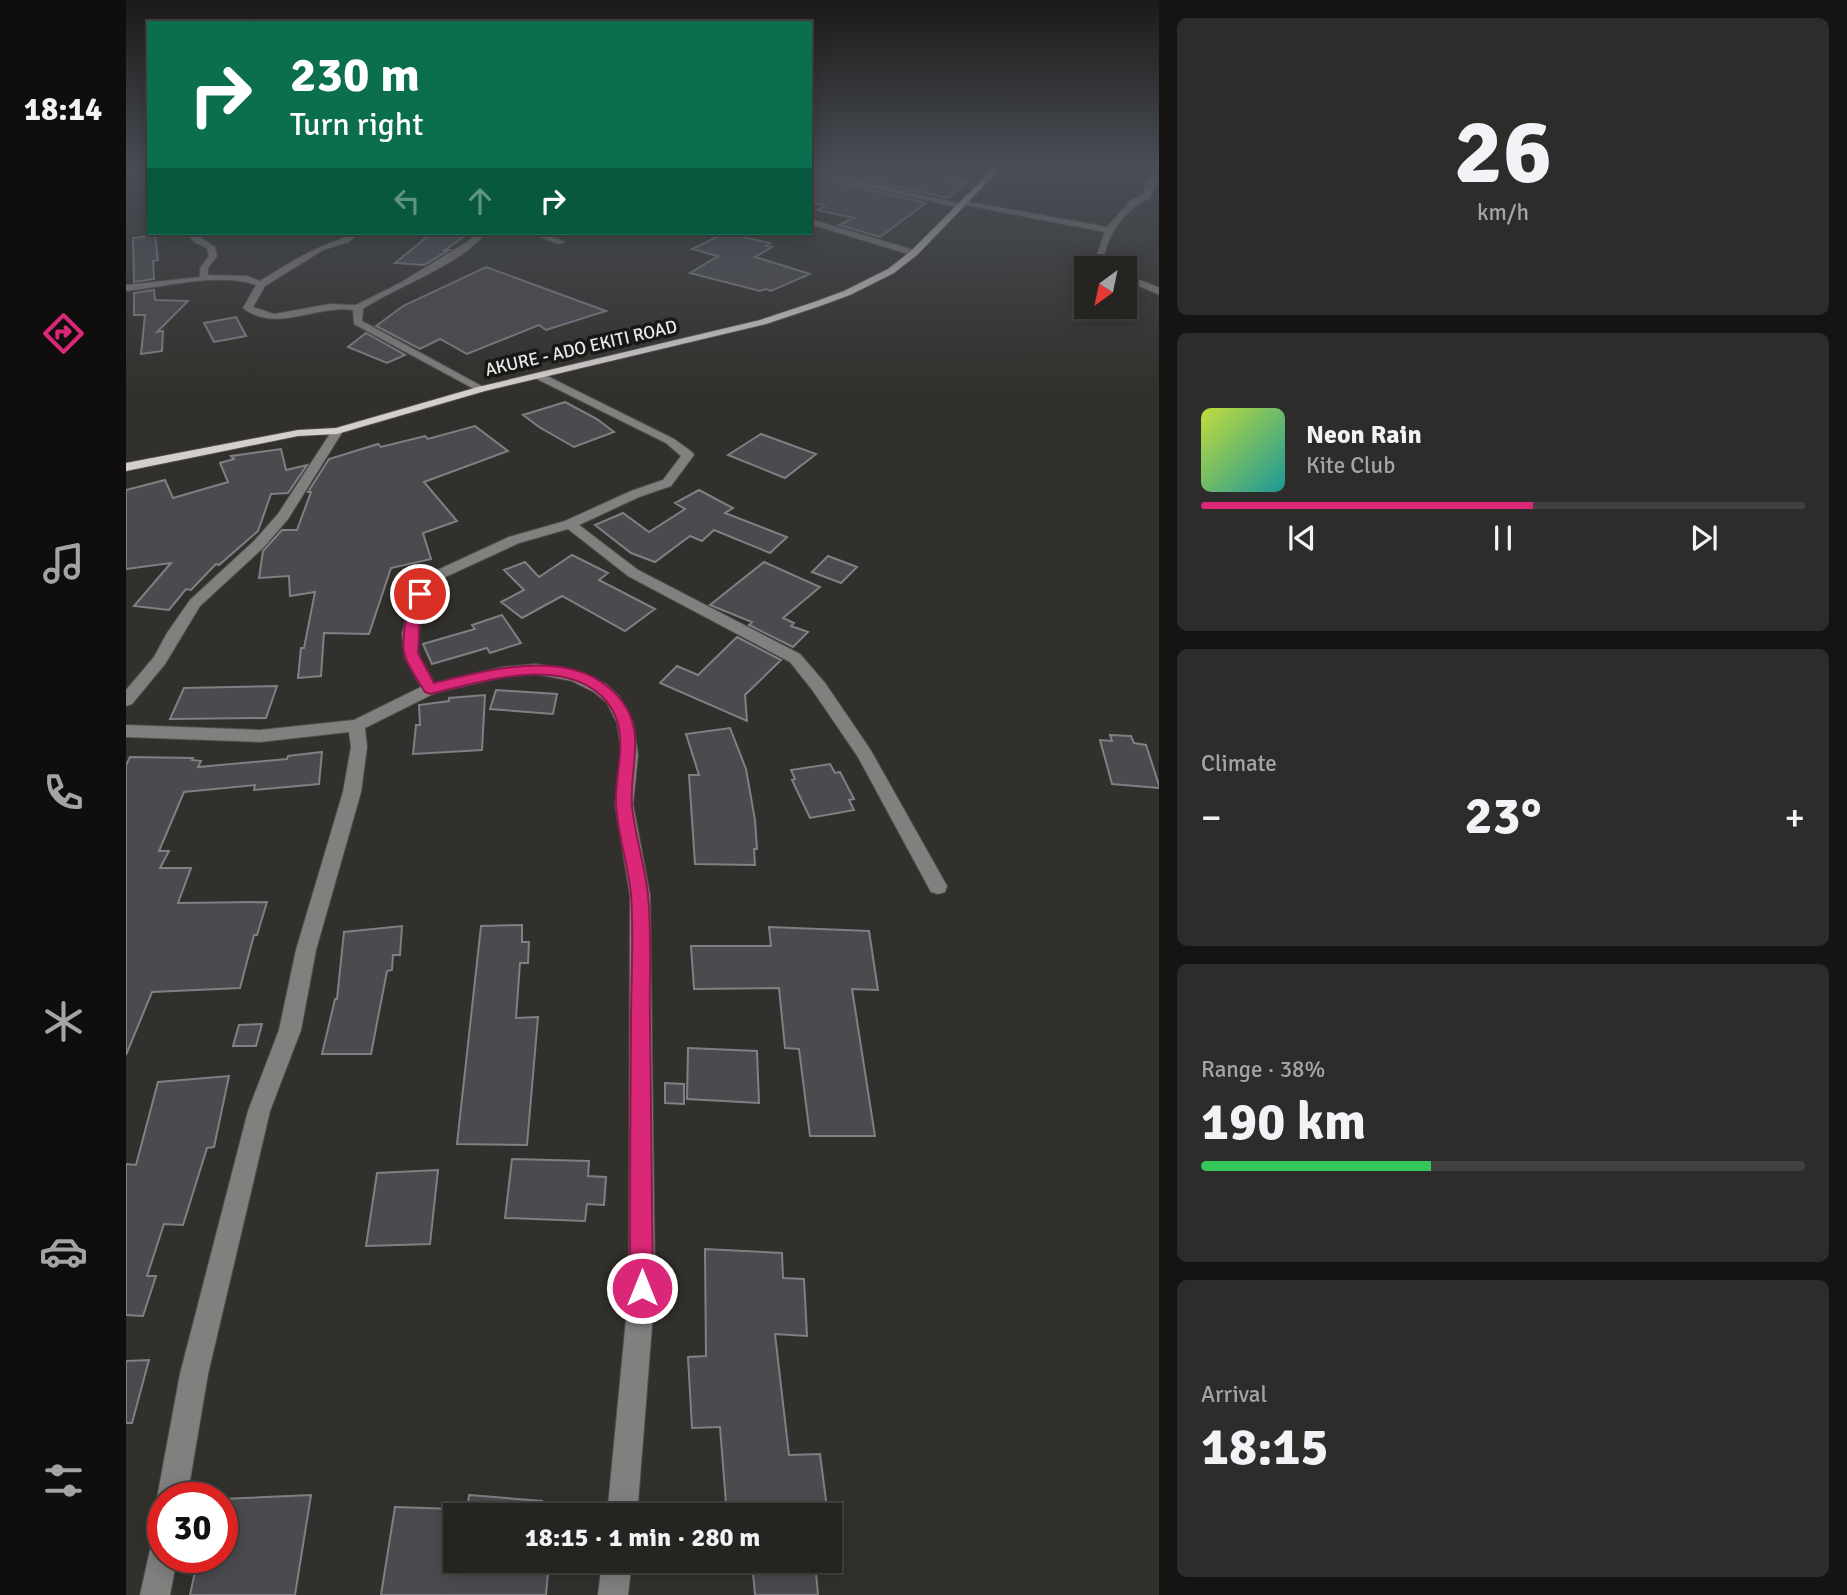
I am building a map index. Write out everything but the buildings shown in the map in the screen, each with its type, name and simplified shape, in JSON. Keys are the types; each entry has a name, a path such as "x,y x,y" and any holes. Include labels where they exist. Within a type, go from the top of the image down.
{"main road":[{"name":"AKURE - ADO EKITI ROAD","path":"126,467 299,433 337,431 482,389 762,322 847,293 891,271 926,241"}],"street":[{"path":"200,241 211,247 213,256 204,268 204,277 208,279"},
{"path":"340,241 320,248 261,284 248,308 263,316 290,316 330,306 358,308 452,255 470,241"},
{"path":"876,241 914,253"},
{"path":"126,288 208,279 247,279 261,284"},
{"path":"1138,283 1159,292"},
{"path":"358,308 357,322 482,389"},
{"path":"430,689 411,653 413,614 426,583 514,540 570,524 667,483 682,467 688,455 670,441 539,376"},
{"path":"126,700 160,660 174,633 195,603 258,544 283,516 337,431"},
{"path":"570,524 633,573 795,658 819,687 864,753 938,886"},
{"path":"126,731 260,736 358,725 430,689 503,672 536,669 576,677 600,688 613,700 625,723 629,755 624,804 639,895 642,1288 623,1503"},
{"path":"175,1482 194,1374 258,1111 290,1030 306,950 352,792 359,747 358,725"},
{"path":"155,1595 159,1573"},
{"path":"613,1595 616,1573"}],"route":[{"path":"420,594 413,614 411,653 430,689 503,672 536,669 576,677 600,688 613,700 625,723 629,755 624,804 639,895 642,1288"}]}
